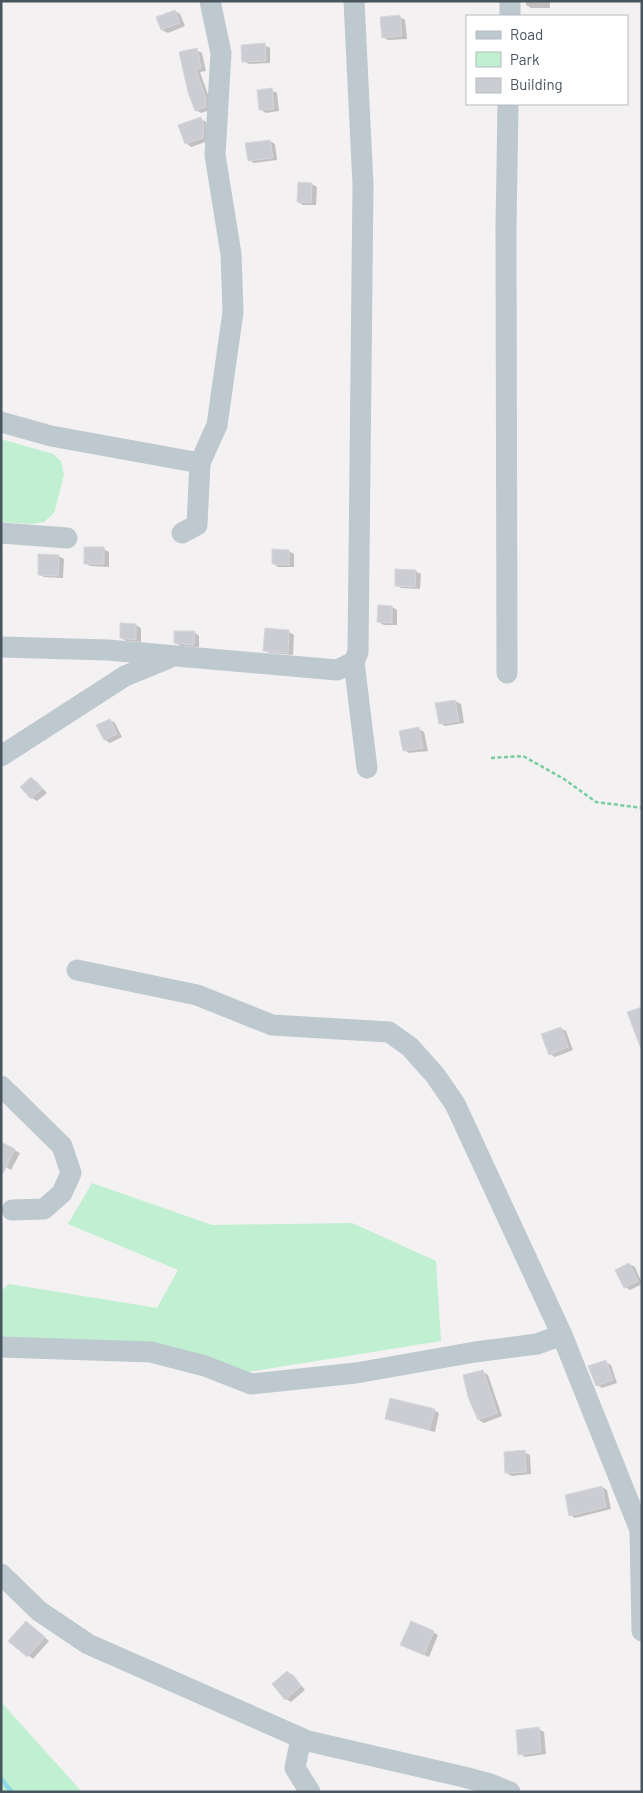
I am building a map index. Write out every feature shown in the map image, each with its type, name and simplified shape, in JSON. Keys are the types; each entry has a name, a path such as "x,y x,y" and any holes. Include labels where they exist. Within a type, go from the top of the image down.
{"street":[{"path":"182,533 197,525 200,463 217,425 233,312 231,254 216,155 221,53 210,1"},
{"path":"354,1 363,185 358,652 354,662 367,768"},
{"path":"510,1 510,15"},
{"path":"507,672 506,228 508,105"},
{"path":"1,422 51,436 200,463"},
{"path":"1,533 67,538"},
{"path":"1,647 108,650 337,670 354,662"},
{"path":"1,756 125,676 173,657"},
{"path":"77,970 197,995 272,1025 389,1032 410,1047 434,1075 455,1104 562,1335 640,1530 642,1631"},
{"path":"1,1086 62,1146 71,1173 62,1193 44,1208 12,1210"},
{"path":"1,1348 151,1352 204,1366 251,1384 356,1373 475,1352 537,1344 562,1335"},
{"path":"1,1574 40,1611 88,1644 308,1742 464,1777 510,1792"},
{"path":"301,1738 295,1768 310,1792"}],"path":[{"path":"491,758 523,756 564,780 596,802 642,808"}],"green space":[{"path":"1,439 53,454 61,461 64,475 54,513 44,522 33,524 1,522"},
{"path":"92,1183 212,1225 352,1223 436,1261 441,1341 248,1372 1,1341 1,1291 9,1284 157,1308 178,1270 68,1224"},
{"path":"1,1702 82,1792 1,1792"}],"building":[{"path":"175,10 180,23 161,30 156,17"},
{"path":"400,15 402,36 382,38 380,17"},
{"path":"265,43 266,61 242,62 241,45"},
{"path":"197,48 201,68 196,70 206,99 205,107 195,111 188,92 179,52"},
{"path":"272,88 274,109 259,110 257,90"},
{"path":"201,117 204,126 203,138 185,144 178,125"},
{"path":"270,140 273,158 248,161 245,143"},
{"path":"298,182 312,183 311,203 297,202"},
{"path":"84,547 104,547 104,564 84,564"},
{"path":"272,549 289,550 289,565 272,564"},
{"path":"38,554 59,555 58,576 38,575"},
{"path":"395,569 416,570 415,587 395,586"},
{"path":"378,605 392,606 392,623 377,622"},
{"path":"120,623 136,624 136,640 120,638"},
{"path":"265,628 289,630 288,653 263,651"},
{"path":"174,631 195,631 194,645 174,643"},
{"path":"455,700 459,721 439,724 435,703"},
{"path":"110,719 117,734 104,740 96,725"},
{"path":"419,727 423,748 403,751 399,731"},
{"path":"31,777 42,789 31,799 20,787"},
{"path":"642,1007 642,1049 641,1049 627,1012"},
{"path":"561,1027 568,1047 549,1055 541,1034"},
{"path":"1,1142 15,1149 1,1177"},
{"path":"629,1263 638,1281 624,1288 615,1270"},
{"path":"606,1360 613,1380 596,1386 588,1366"},
{"path":"483,1370 497,1413 478,1420 468,1397 463,1375"},
{"path":"390,1398 435,1409 429,1430 385,1419"},
{"path":"525,1450 526,1472 505,1473 504,1452"},
{"path":"602,1486 606,1507 569,1516 565,1495"},
{"path":"26,1621 45,1637 27,1657 8,1641"},
{"path":"411,1621 434,1631 424,1655 400,1645"},
{"path":"287,1671 301,1686 285,1700 272,1684"},
{"path":"539,1727 541,1752 518,1755 516,1730"}],"waterway":[{"path":"1,1779 12,1792"}]}
